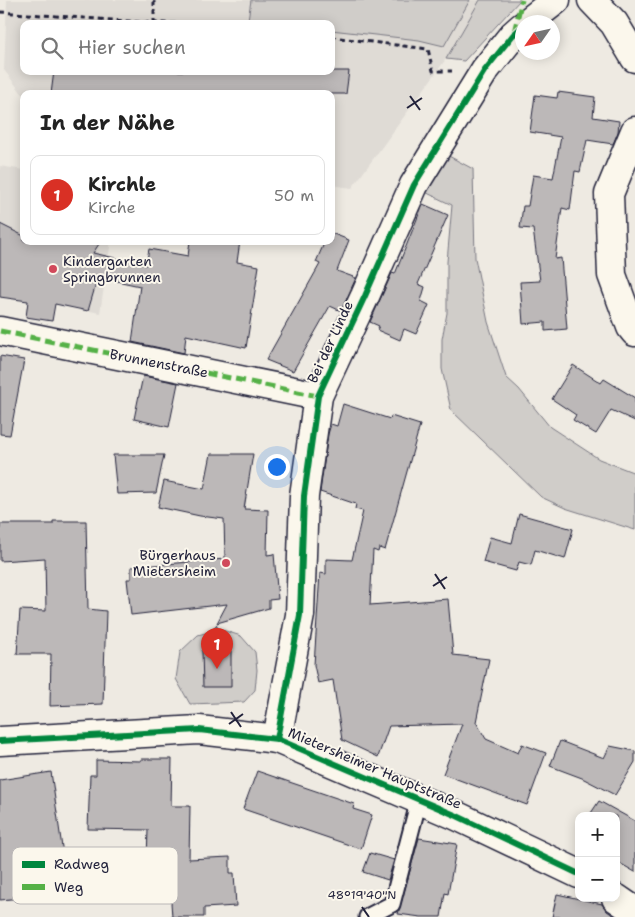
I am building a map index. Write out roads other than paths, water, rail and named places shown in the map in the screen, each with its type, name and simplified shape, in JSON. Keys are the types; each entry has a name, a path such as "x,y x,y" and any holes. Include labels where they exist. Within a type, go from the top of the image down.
{"street":[{"path":"537,15 556,0"},
{"path":"592,0 614,23 635,58"},
{"name":"Bei der Linde","path":"277,739 300,615 304,496 318,396 414,185 485,70 515,33"},
{"path":"635,131 609,194 612,275 631,327 635,332"},
{"name":"Brunnenstraße","path":"0,331 318,396"},
{"name":"Mietersheimer Hauptstraße","path":"0,741 198,730 277,739 455,815 575,872"},
{"path":"620,901 635,911"}],"lane":[{"path":"367,917 392,904 419,800"}],"place":[{"name":"Kindergarten Springbrunnen","path":"53,269"},
{"name":"Bürgerhaus Mietersheim","path":"226,563"},
{"name":"Kirchle","path":"217,669"}]}
